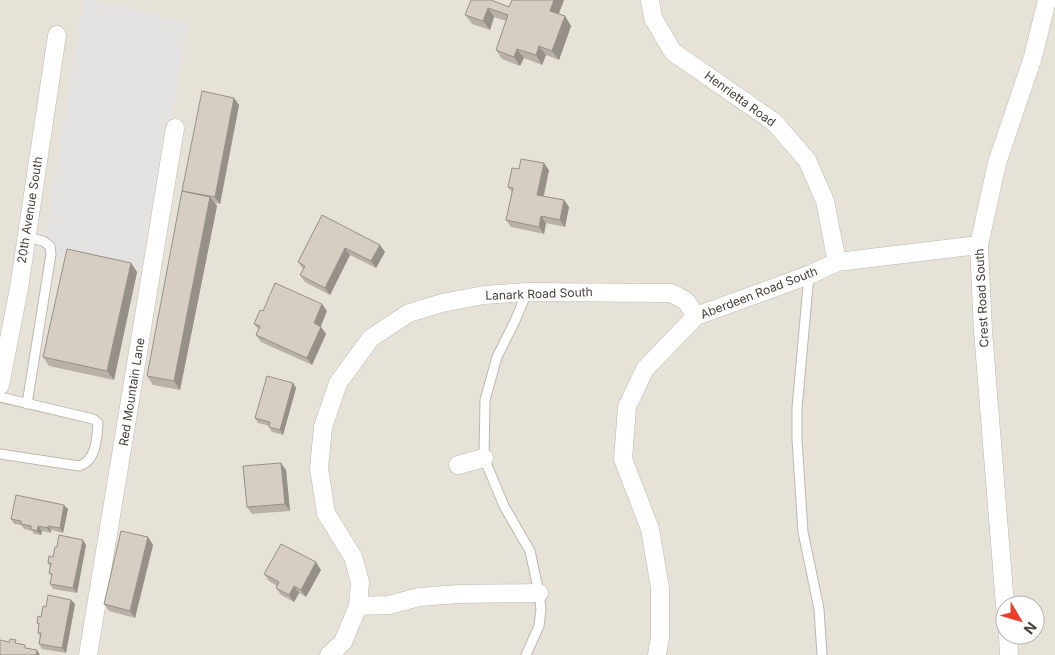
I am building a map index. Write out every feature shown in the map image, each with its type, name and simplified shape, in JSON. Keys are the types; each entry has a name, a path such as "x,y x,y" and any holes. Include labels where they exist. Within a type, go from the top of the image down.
{"street":[{"name":"Henrietta Road","path":"650,0 653,18 672,52 774,122 807,160 825,201 837,262"},
{"name":"Crest Road South","path":"1004,595 983,331 979,245 997,163 1033,57 1047,0"},
{"name":"20th Avenue South","path":"0,385 7,311 26,237 57,35"},
{"name":"Red Mountain Lane","path":"88,655 175,128"},
{"name":"Aberdeen Road South","path":"656,655 660,637 660,588 650,529 623,459 627,407 645,369 696,316 809,275 837,262 979,245"},
{"name":"Lanark Road South","path":"329,655 343,642 358,606 360,582 353,557 326,513 319,468 324,427 338,383 372,338 409,313 442,303 484,295 527,292 671,293 686,301 696,316"},
{"path":"458,465 484,458"},
{"path":"358,606 390,605 420,598 459,594 539,593"}],"lane":[{"path":"26,237 43,241 50,246 51,254 27,404"},
{"path":"809,275 797,440 803,532 819,609 822,655"},
{"path":"526,655 538,626 541,609 530,550 504,506 484,458 485,400 497,357 516,321 527,292"},
{"path":"0,397 96,421 98,427 94,453 90,460 79,466 0,454"}],"shaded area":[{"path":"0,0 1055,0 1055,655 0,655"},
{"path":"83,0 91,0 189,22 144,271 42,256"}],"building":[{"path":"471,0 491,0 509,7 512,0 554,0 550,11 565,16 552,51 539,46 536,55 517,49 514,57 496,50 508,15 488,8 483,21 465,15"},
{"path":"202,91 234,98 215,197 182,191"},
{"path":"521,159 544,163 537,195 564,200 560,220 541,216 539,227 506,220 513,188 508,187 512,168 519,169"},
{"path":"182,191 210,197 174,381 147,376"},
{"path":"322,215 380,245 371,261 345,248 325,288 300,275 305,266 298,262"},
{"path":"67,249 131,263 107,371 43,357"},
{"path":"275,283 322,304 314,323 321,327 307,358 256,335 260,326 254,324 260,310 263,311"},
{"path":"267,376 293,383 280,430 269,427 270,422 255,418"},
{"path":"281,463 285,504 247,507 243,466"},
{"path":"16,495 64,505 60,528 38,526 37,531 31,529 31,526 21,524 21,521 11,519"},
{"path":"121,531 148,537 130,611 104,604"},
{"path":"59,535 83,540 73,588 50,584 52,574 49,573 51,563 48,563 49,556 53,557"},
{"path":"281,544 316,562 301,590 294,586 289,595 276,588 279,582 264,574"},
{"path":"48,595 71,600 62,648 39,644 41,633 38,633 38,616 41,617 43,606 46,607"},
{"path":"10,639 16,640 15,643 25,645 25,648 37,650 36,655 0,655 0,640 9,642"}]}
